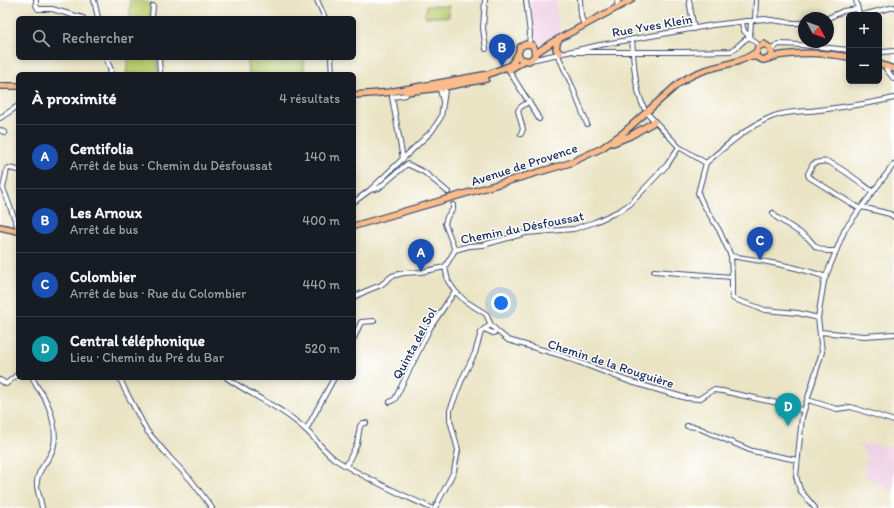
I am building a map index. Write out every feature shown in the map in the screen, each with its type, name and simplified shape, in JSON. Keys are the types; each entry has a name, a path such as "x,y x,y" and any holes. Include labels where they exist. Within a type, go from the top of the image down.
{"main road":[{"path":"406,90 419,86 489,74 511,65 522,45 533,48 547,45 631,0"},
{"path":"559,39 556,49 561,53"},
{"path":"766,44 771,53 763,60 759,58 756,52 759,46 766,44"},
{"path":"356,95 442,87 490,78 509,70 524,61 531,60 533,48"},
{"name":"Avenue de Provence","path":"356,225 570,163 602,148 622,133 678,84 688,78 700,72 747,57 756,52"},
{"path":"771,53 782,55 814,54 846,57"},
{"path":"518,54 524,61"},
{"name":"Avenue de Provence","path":"747,57 759,58"},
{"path":"882,65 894,69"},
{"path":"0,86 16,86"},
{"path":"419,86 423,88 442,87"},
{"path":"602,148 630,136 654,122"},
{"path":"0,227 16,230"}],"street":[{"path":"36,0 38,9 52,9 76,16"},
{"path":"94,0 98,16"},
{"path":"317,0 324,16"},
{"path":"485,0 483,28 486,49"},
{"path":"526,0 533,48 544,56"},
{"path":"580,0 581,16 584,25"},
{"path":"618,7 617,2 619,0"},
{"path":"690,0 694,29"},
{"path":"750,37 756,0"},
{"path":"856,0 858,12"},
{"path":"152,6 152,16"},
{"path":"874,12 894,7"},
{"path":"834,15 842,11 857,9"},
{"name":"Rue Yves Klein","path":"591,49 632,39 742,23 753,20 764,19 798,23"},
{"path":"742,23 744,31 759,46"},
{"path":"531,60 544,56 591,49 633,52 734,50 745,39 750,37"},
{"path":"632,39 636,86 638,96 644,108"},
{"path":"771,53 778,44 804,44 846,50"},
{"path":"882,52 894,51"},
{"path":"561,53 587,124"},
{"path":"107,60 110,72"},
{"path":"159,60 160,72"},
{"path":"331,60 332,72"},
{"path":"887,66 886,69 888,73 894,79"},
{"path":"509,70 539,119"},
{"path":"356,200 370,190 432,131 441,117 444,101 442,87 481,78 489,74"},
{"path":"403,159 392,97 406,95 406,90"},
{"path":"818,318 798,313 765,310 732,297 731,256 722,236 698,193 706,163 735,138 773,117 796,112 865,104 894,98"},
{"path":"521,134 523,128 518,111 520,107 527,104 529,101"},
{"path":"0,118 16,107"},
{"path":"649,116 679,147 706,163"},
{"path":"0,130 5,133"},
{"name":"Chemin du Désfoussat","path":"445,267 455,250 526,233 574,229 595,222 621,210 630,204 667,165 679,147"},
{"path":"873,192 829,162 813,164 809,170 809,177 861,208 890,214 894,217"},
{"path":"370,190 379,188 407,164 424,172 448,192"},
{"path":"815,508 800,490 797,484 796,476 800,428 822,352 818,318 826,277 845,229 894,164"},
{"path":"16,170 8,169 3,188 16,224"},
{"path":"453,205 453,209 447,217 445,224 455,250"},
{"path":"773,213 776,217 808,238 816,247 827,251 836,251"},
{"path":"731,256 760,260 808,270 826,277"},
{"path":"356,296 381,285 392,276 403,272 421,272 445,267"},
{"name":"Chemin de la Rouguière","path":"445,267 448,281 455,291 466,301 486,314 491,325 508,340 560,355 659,391 694,399 699,399 712,390 722,391 787,405 804,411"},
{"path":"654,271 732,277"},
{"name":"Quinta del Sol","path":"390,402 396,399 430,328 455,291"},
{"path":"356,333 361,322 374,321"},
{"path":"435,508 454,471 458,450 450,420 450,410 463,376 474,353 481,332 491,325"},
{"path":"484,330 493,333 497,331"},
{"path":"820,332 864,336 894,334"},
{"path":"0,380 6,384 16,376"},
{"path":"34,380 50,409 53,423 54,444 51,455 43,466 36,485 42,508"},
{"path":"121,380 147,431 191,480 212,508"},
{"path":"230,380 273,406 306,430 320,446 335,459 369,479 431,508"},
{"path":"306,430 333,380"},
{"path":"808,400 837,409 851,407 894,420"},
{"path":"346,466 357,444 360,426 362,423 366,423"},
{"path":"687,426 696,427 752,451 797,460"}],"shaded area":[{"path":"531,0 556,0 560,35 546,44 536,45 534,40 529,5"},
{"path":"873,444 894,448 894,492 864,475 865,463 869,459 859,445"}],"green space":[{"path":"130,0 150,3 150,16 130,16"},
{"path":"426,6 449,6 449,17 425,17"},
{"path":"128,60 157,60 158,72 126,72"},
{"path":"246,60 304,60 304,72 249,72"}],"place":[{"name":"Les Arnoux","path":"502,67"},
{"name":"Colombier","path":"760,260"},
{"name":"Centifolia","path":"421,272"},
{"name":"Central téléphonique","path":"788,426"}]}
